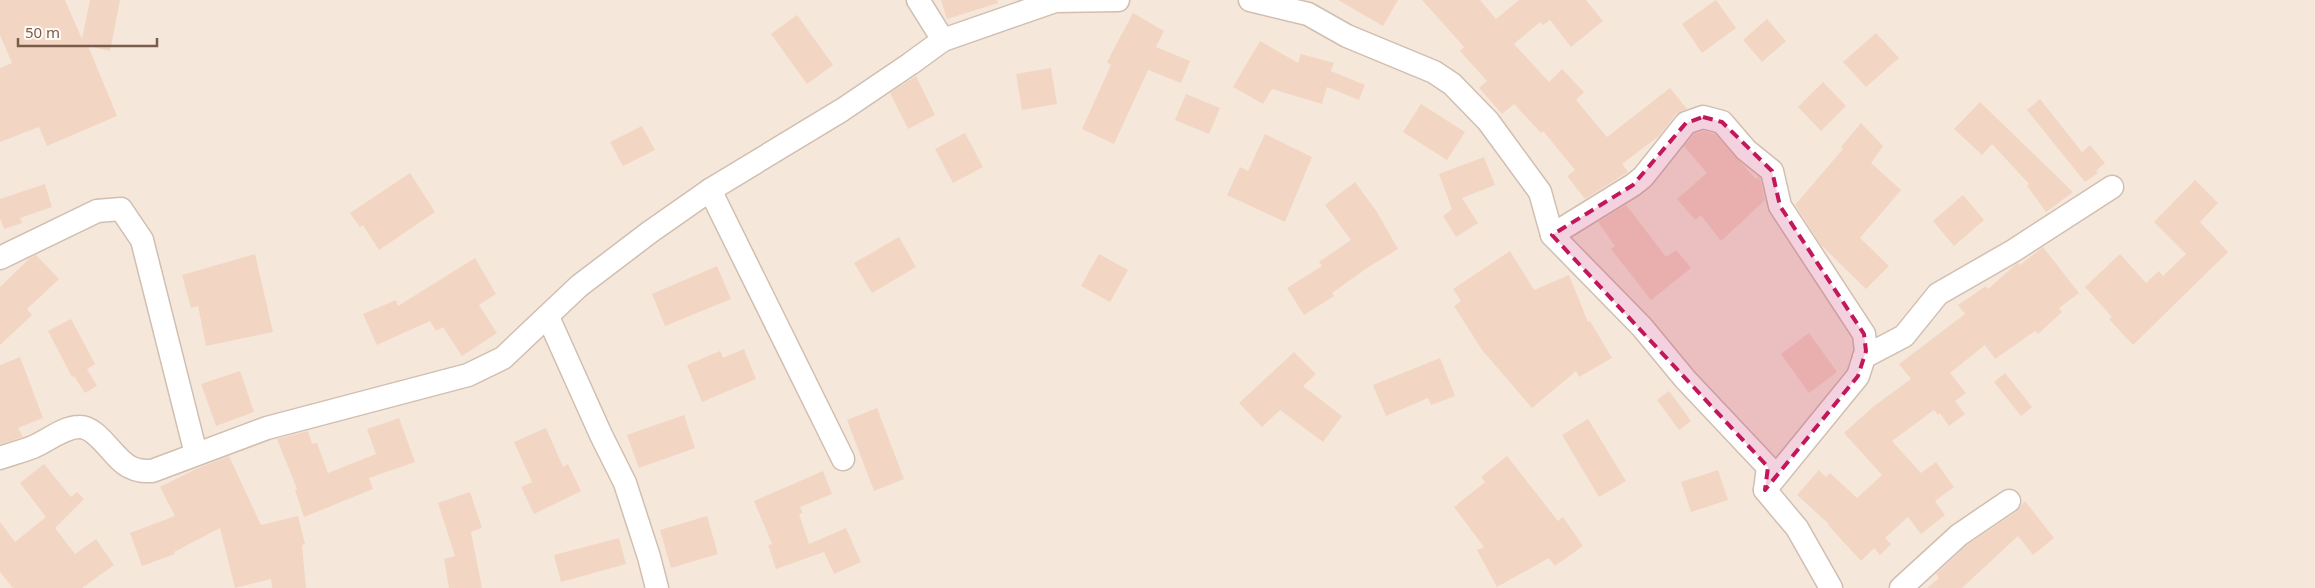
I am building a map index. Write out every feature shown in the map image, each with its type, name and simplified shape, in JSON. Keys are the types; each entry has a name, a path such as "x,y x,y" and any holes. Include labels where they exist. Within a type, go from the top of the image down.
{"street":[{"path":"918,0 943,40"},
{"path":"0,458 34,447 68,429 81,426 103,442 128,467 139,471 152,471 266,428 468,376 503,358 548,317 578,286 650,232 710,190 842,110 943,40 1055,2 1118,0"},
{"path":"1250,0 1308,14 1347,36 1434,72 1452,84 1488,121 1540,192 1552,235 1642,327 1685,379 1768,467 1764,490"},
{"path":"1552,235 1633,185 1643,177 1686,123 1703,117 1722,122 1746,150 1772,171 1780,206 1864,334 1866,351 1858,376 1764,490"},
{"path":"1864,357 1904,336 1938,294 2013,251 2112,187"},
{"path":"710,190 843,459"},
{"path":"0,258 97,211 121,209 142,240 196,454"},
{"path":"548,317 601,436 625,483 650,557 657,588"},
{"path":"1764,490 1797,528 1831,588"},
{"path":"1901,588 1959,535 2008,501"}],"highlighted area":[{"path":"1703,117 1722,122 1772,171 1780,206 1864,334 1866,351 1858,376 1765,490 1768,467 1552,235 1633,185 1686,123"}],"shaded area":[{"path":"0,0 2315,0 2315,588 0,588"}],"building":[{"path":"0,0 65,0 82,39 90,0 120,0 110,51 88,46 117,116 47,146 39,127 0,142 0,68 12,63 0,35"},
{"path":"941,0 997,0 998,3 947,19"},
{"path":"1338,0 1398,0 1383,26"},
{"path":"1422,0 1480,0 1496,19 1519,0 1586,0 1603,21 1571,47 1550,20 1543,25 1540,22 1514,44 1549,82 1562,69 1584,92 1576,100 1607,137 1670,88 1687,109 1676,114 1659,136 1622,164 1628,172 1585,199 1567,176 1575,170 1543,131 1541,133 1514,104 1502,114 1479,88 1487,81 1460,51 1464,47"},
{"path":"1716,0 1736,28 1702,53 1682,24"},
{"path":"1133,13 1164,31 1156,47 1190,61 1181,83 1148,70 1114,144 1082,129 1111,65 1107,62"},
{"path":"797,15 833,65 807,84 771,34"},
{"path":"1767,19 1786,41 1762,62 1743,40"},
{"path":"1876,33 1899,58 1866,87 1843,62"},
{"path":"1260,41 1298,63 1301,54 1334,63 1331,71 1365,85 1359,100 1327,87 1322,104 1272,89 1263,104 1233,87"},
{"path":"1051,68 1057,104 1022,110 1016,74"},
{"path":"916,76 935,115 908,129 890,93"},
{"path":"1823,82 1846,106 1821,131 1798,107"},
{"path":"1186,94 1220,108 1209,134 1175,120"},
{"path":"2040,99 2082,152 2090,145 2105,163 2096,171 2098,173 2085,182 2027,110"},
{"path":"1980,102 2073,192 2046,212 2027,186 2029,184 1992,144 1982,155 1954,129"},
{"path":"1421,104 1465,132 1447,160 1403,132"},
{"path":"1861,123 1883,146 1871,163 1901,190 1860,238 1889,266 1866,289 1821,245 1795,205 1843,149 1841,147"},
{"path":"642,126 655,150 623,166 610,142"},
{"path":"1704,131 1715,134 1756,179 1760,178 1765,200 1721,241 1701,215 1695,220 1677,199 1707,173 1684,146 1694,134"},
{"path":"965,133 983,167 953,183 935,149"},
{"path":"1265,134 1312,157 1285,222 1227,195 1240,167 1248,171"},
{"path":"1484,157 1495,185 1462,198 1478,223 1456,237 1443,216 1452,209 1439,174"},
{"path":"410,173 435,212 379,250 363,225 360,227 350,213"},
{"path":"2195,180 2218,203 2200,222 2228,252 2133,345 2109,319 2112,317 2085,287 2120,254 2146,283 2159,271 2163,276 2186,254 2154,222"},
{"path":"1355,182 1377,212 1398,249 1367,268 1332,293 1334,296 1304,315 1287,288 1322,266 1319,262 1351,240 1325,205"},
{"path":"45,184 52,207 20,218 22,223 4,229 0,218 0,199"},
{"path":"1963,195 1984,220 1954,246 1933,221"},
{"path":"1626,205 1666,257 1676,250 1691,268 1651,300 1611,249 1615,246 1598,222"},
{"path":"899,237 916,267 872,293 854,263"},
{"path":"2043,247 2079,293 2059,308 2062,312 2038,334 2035,331 1995,359 1985,345 1950,373 1966,393 1955,401 1965,414 1949,426 1940,413 1938,415 1934,410 1892,441 1921,473 1936,462 1954,487 1935,501 1945,515 1921,534 1908,517 1885,538 1891,544 1880,555 1874,548 1861,561 1829,524 1797,495 1819,470 1826,477 1830,473 1857,498 1882,475 1844,433 1874,406 1911,379 1899,364 1965,314 1958,305 1986,286 1988,289 2015,265 2018,263 2020,265"},
{"path":"1510,251 1534,290 1569,275 1588,322 1590,321 1612,358 1579,377 1576,371 1532,408 1482,350 1454,306 1461,301 1453,289"},
{"path":"255,254 273,332 206,346 198,306 191,308 182,275"},
{"path":"1099,254 1128,270 1110,302 1081,286"},
{"path":"36,255 59,279 27,309 32,315 0,345 0,287 30,258"},
{"path":"475,258 496,294 479,305 497,333 462,356 443,327 436,331 430,321 377,345 363,314 396,300 398,306"},
{"path":"717,266 731,299 665,326 652,294"},
{"path":"71,319 95,364 87,369 97,386 85,393 74,376 72,377 48,331"},
{"path":"1809,333 1837,372 1809,393 1781,354"},
{"path":"744,349 756,379 702,402 687,365 720,351 723,358"},
{"path":"1294,352 1316,374 1303,386 1342,416 1323,442 1280,410 1262,427 1239,403"},
{"path":"20,357 43,418 18,428 23,437 0,444 0,365"},
{"path":"1440,358 1455,396 1431,405 1428,398 1386,416 1373,385"},
{"path":"240,371 254,412 216,426 201,384"},
{"path":"2005,373 2032,407 2021,416 1994,382"},
{"path":"1669,391 1691,421 1679,430 1657,400"},
{"path":"877,408 904,479 874,491 847,420"},
{"path":"684,415 695,448 639,468 627,435"},
{"path":"399,418 415,462 369,478 373,489 304,517 295,490 297,489 277,439 308,431 312,444 317,443 328,473 376,454 367,429"},
{"path":"1588,419 1626,481 1599,497 1562,435"},
{"path":"546,428 563,467 568,464 581,491 534,514 521,487 532,482 514,442"},
{"path":"229,456 261,525 298,516 305,544 302,545 306,588 272,588 271,579 235,588 220,528 174,552 175,554 142,566 130,533 175,516 160,487 196,469"},
{"path":"1507,456 1558,521 1563,517 1583,546 1555,566 1549,558 1497,587 1477,550 1484,547 1454,507 1485,482 1481,477"},
{"path":"44,464 71,497 77,492 84,499 55,528 75,554 96,539 114,565 82,588 13,588 0,572 0,522 15,542 46,517 20,483"},
{"path":"1718,470 1728,500 1691,512 1681,482"},
{"path":"823,471 832,494 800,507 803,513 799,514 809,544 846,528 861,562 834,574 824,552 776,569 768,545 772,544 754,501"},
{"path":"470,492 482,528 471,532 482,588 449,588 444,559 455,556 438,503"},
{"path":"2025,501 2054,538 2033,555 2018,536 1962,588 1927,588 1939,578 1936,574 1967,545 2016,512"},
{"path":"707,516 718,554 671,568 660,530"},
{"path":"619,538 626,564 561,582 554,555"}]}
